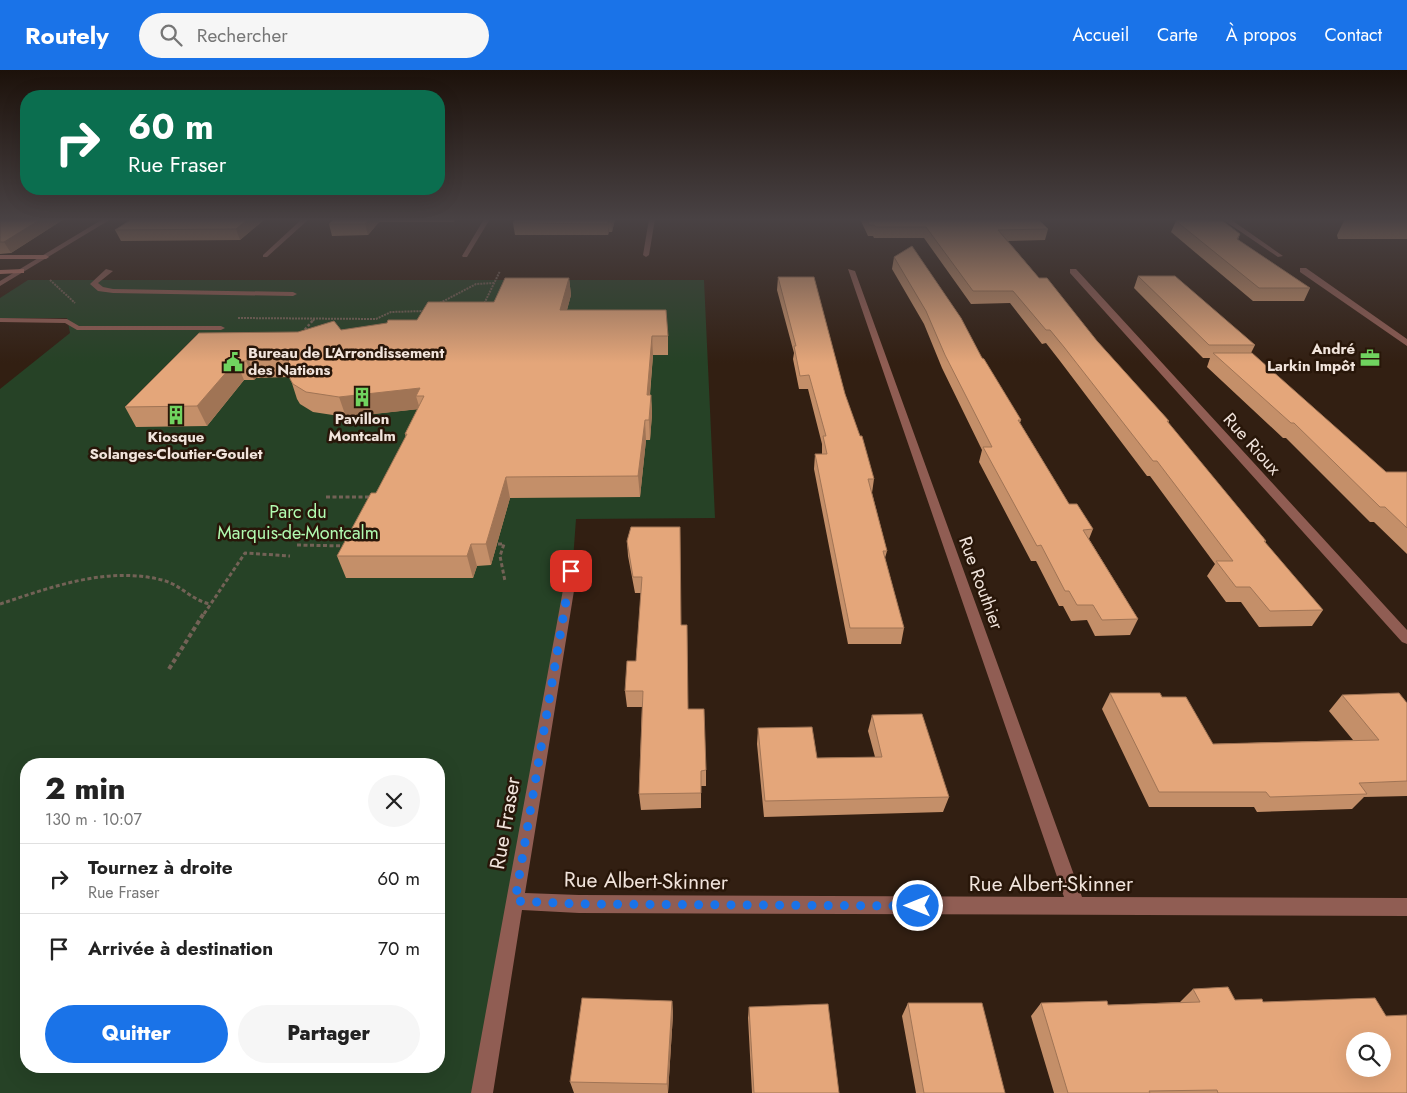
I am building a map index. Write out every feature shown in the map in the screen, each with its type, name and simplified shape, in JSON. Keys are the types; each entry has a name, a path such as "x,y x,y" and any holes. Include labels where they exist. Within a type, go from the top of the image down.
{"main road":[{"path":"0,272 21,271"}],"street":[{"path":"0,284 29,267"},
{"name":"Rue Rioux","path":"1073,270 1407,639"},
{"path":"1303,270 1407,342"},
{"path":"109,271 94,284 101,289 113,291 293,294"},
{"name":"Rue Routhier","path":"851,271 1077,907"},
{"path":"0,320 67,321 77,328 221,328"},
{"name":"Rue Fraser","path":"482,1093 572,560"},
{"name":"Rue Albert-Skinner","path":"515,901 588,904 1407,908"}],"path":[{"path":"482,309 500,271"},
{"path":"437,305 476,284 494,283"},
{"path":"376,318 391,312 424,311 429,309"},
{"path":"298,338 314,318"},
{"path":"326,497 379,497"},
{"path":"498,544 504,544 500,556 505,581"},
{"path":"298,545 348,546"},
{"path":"169,669 245,553 290,556"},
{"path":"0,604 87,578 134,576 173,583 200,603 210,604"}],"green space":[{"name":"Parc du Marquis-de-Montcalm","path":"28,280 704,280 715,518 576,519 573,560 475,1093 0,1093 0,389 70,333 67,318 0,318 0,298"}],"building":[{"path":"900,267 926,267 961,318 982,358 1021,420 1018,420 1069,504 1077,504 1093,529 1083,530 1138,619 1102,620 1093,605 1077,605 1069,591 1065,591 1041,545 1037,546 983,447 992,447 945,355 926,311"},
{"path":"955,267 1029,267 1039,278 1047,278 1097,341 1169,421 1167,421 1266,541 1264,541 1323,610 1270,611 1250,587 1236,587 1216,561 1233,561 1157,461 1153,461 1050,330 1046,330 1013,291 973,291"},
{"path":"1233,267 1278,267 1310,288 1259,288"},
{"path":"1138,276 1175,276 1255,345 1209,345"},
{"path":"778,277 814,277 845,394 860,436 862,436 874,479 868,479 887,551 883,551 904,628 850,628 815,454 827,454 823,436 826,436 809,375 800,376 794,346 796,346"},
{"path":"505,278 569,278 560,310 666,310 668,336 652,336 647,395 651,395 649,420 645,420 638,476 506,477 486,544 471,544 467,556 337,556 371,493 376,493 407,434 405,434 424,396 416,396 420,388 339,397 306,392 293,384 290,379 288,358 248,358 246,361 236,361 197,406 125,407 199,333 298,332 334,321 341,330 387,323 388,320 417,320 428,302 494,302"},
{"path":"1213,353 1252,353 1386,472 1407,472 1407,528 1385,507 1380,507 1294,423 1291,423"},
{"path":"631,527 680,527 681,625 687,625 688,709 704,709 706,770 701,771 701,793 639,794 643,691 625,691 627,661 636,661 642,577 633,577 627,541"},
{"path":"1110,693 1160,693 1162,697 1186,697 1213,744 1379,740 1342,695 1399,693 1407,703 1407,781 1359,783 1367,794 1270,797 1266,792 1159,792"},
{"path":"922,714 949,797 765,801 758,728 812,727 817,758 882,757 872,715"},
{"path":"1228,987 1235,1000 1262,999 1263,1002 1375,998 1386,1016 1407,1015 1407,1093 1218,1093 1217,1090 1149,1091 1150,1093 1068,1093 1041,1003 1107,1001 1108,1005 1200,1002 1193,989"},
{"path":"582,998 672,1001 667,1084 570,1082"},
{"path":"908,1003 982,1003 1005,1093 924,1093"},
{"path":"828,1004 839,1093 754,1093 749,1007"}],"place":[{"name":"André Larkin Impôt","path":"1370,358"},
{"name":"Bureau de L'Arrondissement des Nations","path":"233,362"},
{"name":"Pavillon Montcalm","path":"362,397"},
{"name":"Kiosque Solanges-Cloutier-Goulet","path":"176,415"}],"route":[{"path":"571,571 515,901 578,904 918,906"}]}
